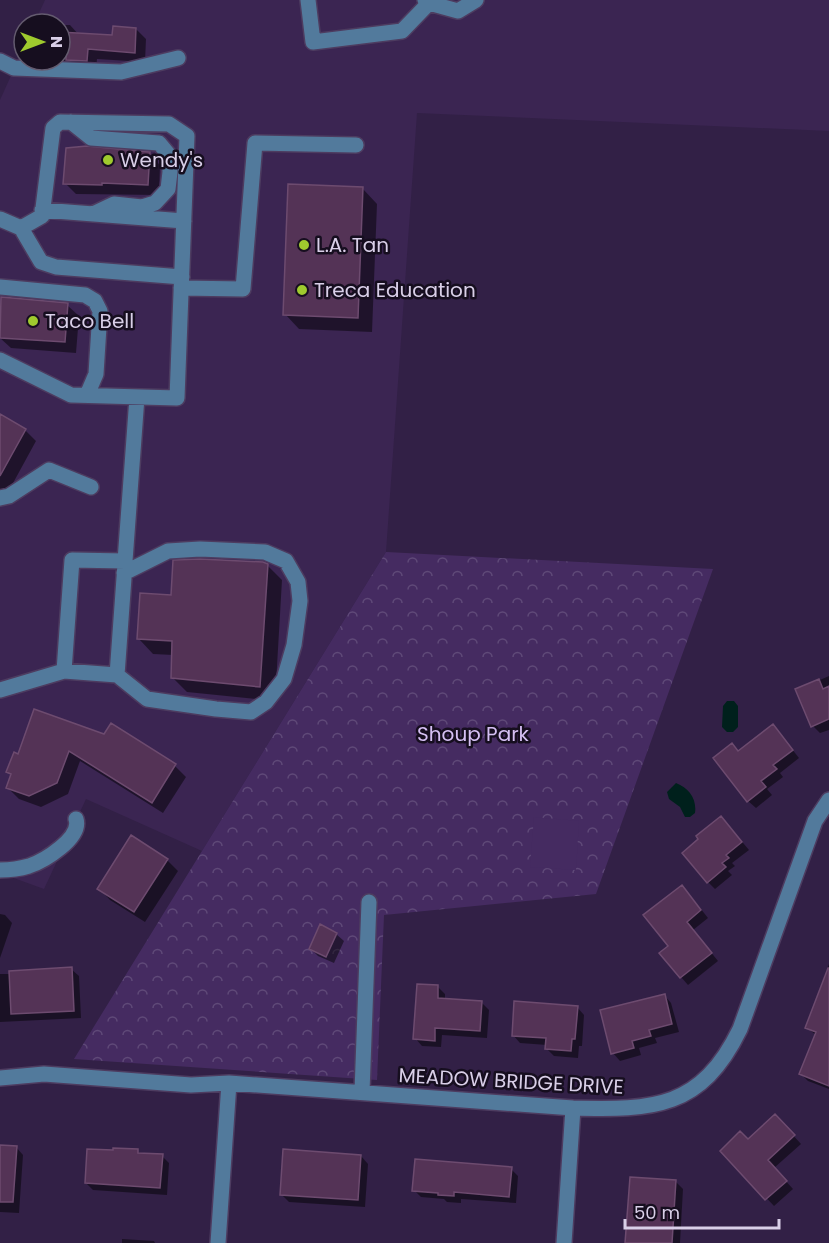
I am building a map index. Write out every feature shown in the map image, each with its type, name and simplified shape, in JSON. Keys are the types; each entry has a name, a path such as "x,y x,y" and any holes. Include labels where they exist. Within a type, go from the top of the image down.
{"street":[{"path":"308,0 313,42 402,31 427,2 458,11 476,0"},
{"path":"0,61 14,68 121,72 178,58"},
{"path":"0,360 70,395 177,398 187,136 169,124 60,122 53,128 42,213"},
{"path":"71,122 91,138 159,143 169,155 168,189 155,203 142,207 114,204 93,214"},
{"path":"0,219 21,228 41,262 56,267 243,289 255,143 356,145"},
{"path":"21,228 42,213 184,220"},
{"path":"0,287 85,295 96,301 100,311 96,374 87,395"},
{"path":"117,675 138,397"},
{"path":"0,498 9,496 49,470 91,487"},
{"path":"0,690 64,671 117,675 147,699 250,712 266,702 284,679 294,645 300,601 298,582 286,561 265,552 200,549 168,551 125,567 72,560 64,671"},
{"name":"MEADOW BRIDGE DRIVE","path":"0,1078 44,1074 191,1085 229,1083 573,1108 626,1109 657,1104 690,1090 707,1079 723,1060 740,1029 815,821 829,800"},
{"path":"0,870 30,866 48,856 72,837 77,830 76,819"},
{"path":"362,1092 369,902"},
{"path":"218,1243 229,1083"},
{"path":"564,1243 573,1108"}],"shaded area":[{"path":"45,0 829,0 829,131 417,113 386,552 202,851 86,799 44,889 0,873 0,100 13,72 72,72 72,12 40,12"},
{"path":"727,701 734,701 738,706 738,727 733,732 727,732 722,727 723,706"},
{"path":"676,783 685,788 693,799 695,813 690,817 685,817 680,807 669,799 667,792"}],"green space":[{"name":"Shoup Park","path":"386,552 713,569 596,894 384,915 377,1080 74,1059"},
{"path":"534,817 579,821 576,870 530,867"}],"building":[{"path":"113,26 136,28 135,53 88,49 87,61 72,60 72,33 112,35"},
{"name":"Wendy's","path":"87,146 150,152 148,185 63,184 66,148"},
{"path":"288,184 363,187 358,318 283,315"},
{"name":"Taco Bell","path":"1,297 68,303 65,342 0,338"},
{"path":"0,414 26,429 0,476"},
{"path":"200,559 268,564 260,687 171,678 172,641 137,639 140,593 171,595 173,560"},
{"path":"819,679 823,689 829,686 829,719 811,727 795,689"},
{"path":"34,709 104,734 111,723 176,764 152,803 69,751 57,783 29,796 6,788 11,774 6,772 14,752 18,754"},
{"path":"773,724 793,750 773,765 777,769 761,781 766,787 747,802 713,758 732,743 738,751"},
{"path":"721,816 742,842 726,855 729,858 722,863 726,867 707,883 682,853 698,839 696,836"},
{"path":"131,835 168,859 134,912 97,889"},
{"path":"682,885 701,910 687,922 712,953 680,978 659,953 668,946 643,915"},
{"path":"320,924 337,933 326,957 309,949"},
{"path":"72,967 74,1011 11,1014 9,971"},
{"path":"828,968 829,1086 799,1074 816,1032 805,1028"},
{"path":"417,984 438,985 438,998 482,1001 480,1031 435,1028 435,1041 413,1039"},
{"path":"665,994 672,1024 649,1030 651,1036 632,1041 634,1048 611,1054 600,1010"},
{"path":"514,1001 578,1006 575,1039 572,1039 571,1051 545,1049 546,1038 512,1036"},
{"path":"775,1114 795,1135 768,1160 787,1181 765,1200 720,1151 740,1131 748,1139"},
{"path":"0,1145 17,1146 13,1202 0,1202"},
{"path":"113,1148 138,1149 138,1153 163,1154 160,1188 85,1183 87,1149 113,1150"},
{"path":"283,1149 361,1155 358,1200 280,1195"},
{"path":"415,1159 512,1167 509,1197 454,1192 454,1196 412,1191"},
{"path":"630,1177 676,1180 672,1243 625,1243"}],"place":[{"name":"Wendy's","path":"108,160"},
{"name":"L.A. Tan","path":"304,245"},
{"name":"Treca Education","path":"302,290"},
{"name":"Taco Bell","path":"33,321"}]}
